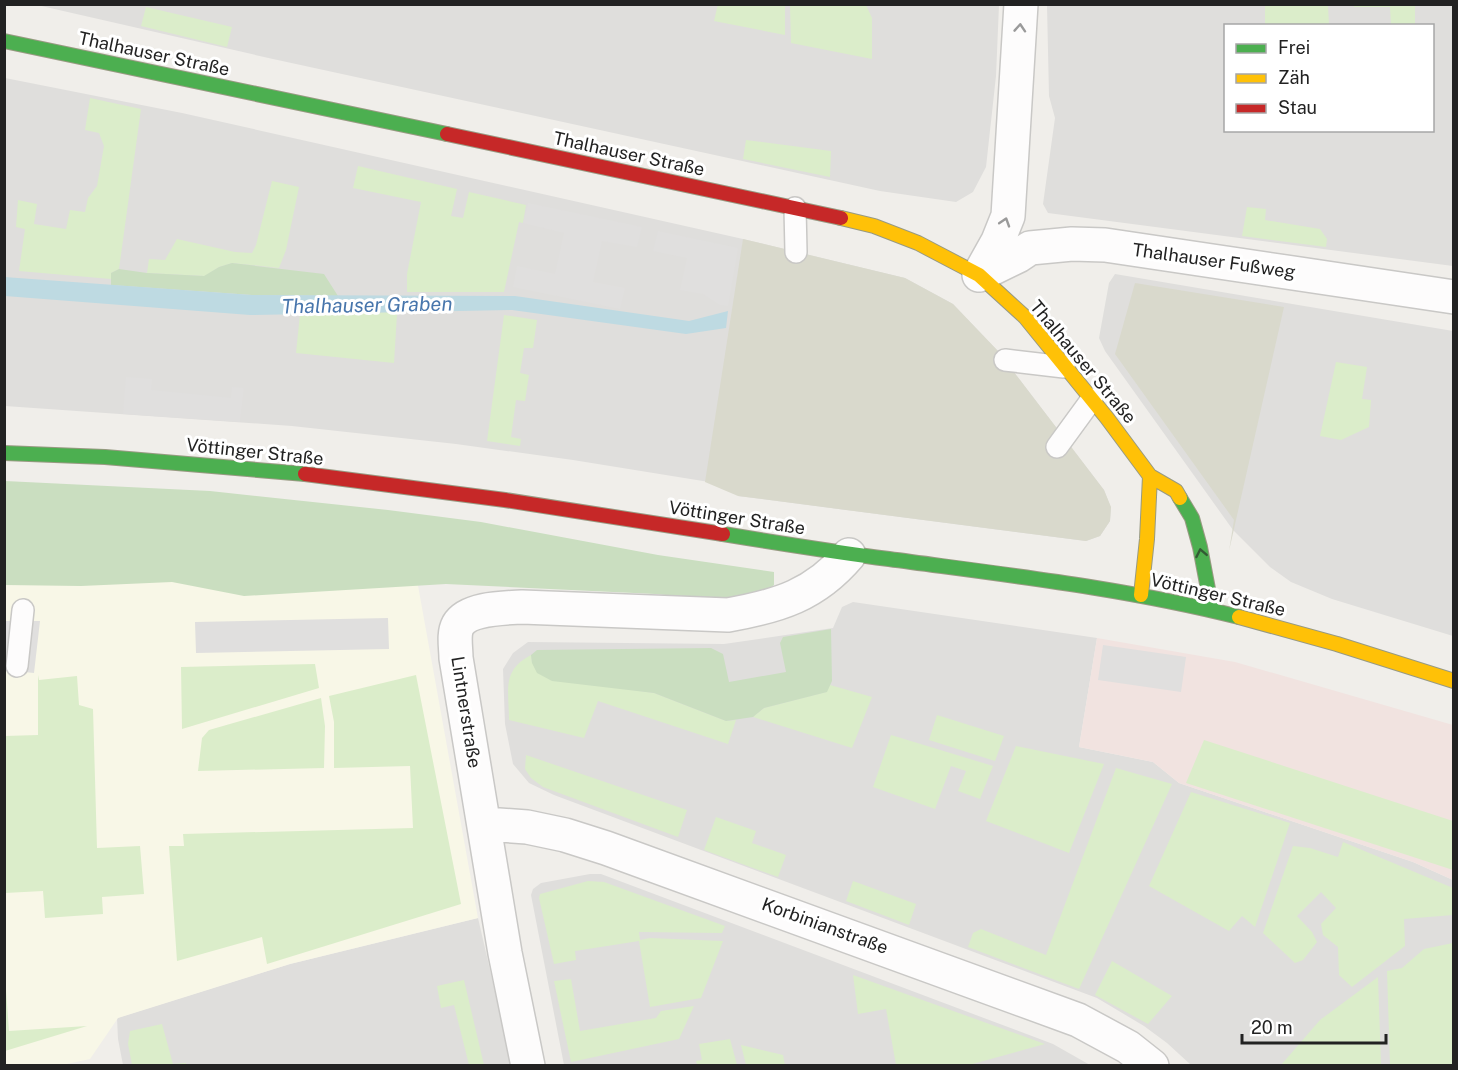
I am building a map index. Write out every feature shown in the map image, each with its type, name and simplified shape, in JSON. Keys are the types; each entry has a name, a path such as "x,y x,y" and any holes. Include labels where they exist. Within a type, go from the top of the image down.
{"main road":[{"name":"Thalhauser Straße","path":"4,41 795,208 874,226 918,243 979,275 1025,317 1092,399 1150,476 1176,491 1192,518 1212,610"},
{"name":"Vöttinger Straße","path":"4,453 174,461 453,492 849,555 1090,586 1268,623 1454,681"},
{"path":"1142,595 1150,476"}],"street":[{"path":"979,275 998,241 1008,216 1021,4"},
{"name":"Thalhauser Fußweg","path":"979,275 1030,248 1072,243 1105,245 1454,297"},
{"name":"Lintnerstraße","path":"528,1065 505,950 456,658 456,630 459,623 473,614 522,607 728,615 772,606 816,586 833,574 849,555"},
{"name":"Korbinianstraße","path":"485,824 527,827 565,835 750,899 1078,1020 1128,1047 1152,1065"}],"lane":[{"path":"795,208 796,252"},
{"path":"1005,360 1064,367"},
{"path":"1057,447 1092,399"},
{"path":"17,666 23,610"}],"shaded area":[{"path":"37,5 999,5 996,76 986,167 973,192 956,202 880,191 273,59"},
{"path":"1047,5 1453,5 1453,266 1048,213 1043,204 1055,118 1049,96"},
{"path":"5,78 182,113 743,239 905,278 953,304 997,350 1104,490 1111,508 1110,521 1100,536 1086,541 738,496 740,487 456,444 292,426 5,406"},
{"path":"528,203 642,227 637,247 602,241 593,282 625,288 620,309 513,287 517,266 555,274 564,233 523,223"},
{"path":"658,231 738,248 728,306 720,305 703,294 680,290 687,258 653,251"},
{"path":"743,239 905,278 953,304 997,350 1104,490 1111,507 1110,521 1100,536 1086,541 738,496 705,482"},
{"path":"1115,274 1453,331 1453,636 1332,599 1291,582 1270,567 1233,530 1105,351 1099,338 1109,283"},
{"path":"1135,283 1284,307 1229,551 1234,520 1115,354"},
{"path":"126,377 152,379 151,390 231,398 232,387 244,388 240,422 123,414"},
{"path":"5,559 415,569 478,918 290,964 118,1018 90,1059 62,1065 5,1066"},
{"path":"853,602 1097,638 1079,747 1153,762 1179,783 1413,862 1453,880 1453,1065 1191,1065 1144,1026 1097,998 554,795 529,783 513,764 505,724 503,669 513,653 528,642 724,644 833,628 842,607"},
{"path":"388,618 389,649 196,653 195,622"},
{"path":"4,621 40,621 34,673 5,670"},
{"path":"1097,638 1235,662 1453,725 1453,880 1413,862 1179,783 1153,762 1079,747"},
{"path":"1103,645 1186,657 1181,692 1098,680"},
{"path":"601,874 1053,1044 1090,1065 564,1065 531,895 533,889 541,883"},
{"path":"478,918 512,1065 123,1065 117,1018 290,964"}],"green space":[{"path":"718,4 785,5 785,35 714,21"},
{"path":"790,5 866,5 872,18 872,59 791,43"},
{"path":"1265,5 1328,5 1329,24 1265,24"},
{"path":"1354,5 1415,5 1415,24 1391,24 1390,7 1354,7"},
{"path":"146,7 232,27 227,47 141,26"},
{"path":"90,98 141,109 119,269 111,273 111,279 19,271 25,229 16,227 18,200 37,204 34,224 66,229 70,210 85,212 88,198 97,186 104,146 99,133 85,130"},
{"path":"746,140 831,151 830,177 743,159"},
{"path":"358,166 457,189 451,216 463,218 469,192 526,205 523,223 519,222 504,292 407,292 407,274 421,202 353,188"},
{"path":"272,181 299,187 286,250 279,268 232,263 219,267 205,276 147,273 149,259 165,260 177,239 235,252 252,253"},
{"path":"1247,207 1266,209 1265,220 1320,229 1327,239 1326,247 1242,236"},
{"path":"232,263 324,274 338,296 252,295 111,285 111,273 119,269 204,276 219,267"},
{"path":"394,312 397,314 394,363 296,353 300,314"},
{"path":"504,315 537,320 533,348 524,348 520,373 529,375 525,401 516,400 511,437 521,439 520,446 487,441"},
{"path":"1336,362 1367,367 1362,399 1371,400 1369,427 1341,440 1320,436"},
{"path":"5,481 210,491 481,522 658,555 774,572 774,585 765,592 741,597 710,599 655,594 446,584 244,596 172,582 81,586 5,585"},
{"path":"831,629 832,681 827,692 764,708 753,717 726,721 654,693 552,681 537,673 531,655 537,650 711,648 723,654 729,682 786,672 780,643 783,637"},
{"path":"531,655 532,663 612,687 654,693 726,721 736,720 728,744 598,701 584,738 509,720 508,690 511,675 521,661"},
{"path":"315,664 319,688 182,729 181,667"},
{"path":"38,675 39,680 77,676 79,705 93,709 97,848 140,846 144,894 102,897 103,914 45,918 43,891 5,893 5,736 38,735"},
{"path":"416,675 461,904 267,964 262,937 177,961 169,846 184,846 183,834 413,828 410,766 334,768 334,722 329,696"},
{"path":"830,685 872,697 852,748 753,717 764,708 826,692"},
{"path":"321,698 325,726 324,768 198,771 202,738 209,730"},
{"path":"937,715 1004,736 995,761 929,740"},
{"path":"891,735 993,766 980,799 958,791 966,771 951,766 935,809 873,787"},
{"path":"1204,740 1453,821 1453,870 1186,783"},
{"path":"1016,746 1104,764 1069,853 986,821"},
{"path":"526,755 687,810 678,837 543,787 531,778 525,769"},
{"path":"1116,768 1172,784 1079,989 968,947 973,933 981,929 1046,955"},
{"path":"1191,792 1290,823 1255,927 1242,916 1229,931 1149,886"},
{"path":"716,817 756,831 752,843 786,855 778,877 704,850"},
{"path":"1343,842 1453,888 1453,915 1404,919 1405,946 1352,987 1339,975 1338,947 1323,935 1321,924 1336,908 1321,892 1297,916 1312,932 1317,942 1303,960 1295,963 1263,933 1293,846 1310,848 1338,857"},
{"path":"588,881 604,882 725,926 722,933 639,932 640,940 650,938 723,941 701,998 650,1007 639,941 575,951 576,960 554,964 540,894"},
{"path":"853,881 916,904 909,925 846,901"},
{"path":"1453,943 1453,1065 1390,1065 1387,971 1402,968 1424,949"},
{"path":"1112,961 1172,996 1148,1024 1095,995"},
{"path":"4,962 9,1031 87,1026 5,1051"},
{"path":"853,975 1045,1044 969,1065 896,1065 886,1009 858,1014"},
{"path":"1378,977 1381,1065 1281,1065 1320,1020"},
{"path":"571,979 580,1031 656,1018 661,1011 694,1006 679,1039 571,1062 554,981"},
{"path":"464,980 484,1065 469,1065 454,1005 441,1008 437,986"},
{"path":"162,1024 173,1064 186,1063 186,1065 132,1065 128,1044 130,1031"},
{"path":"730,1039 737,1065 697,1065 696,1061 702,1060 699,1044"},
{"path":"741,1045 783,1055 785,1065 746,1065"}],"water":[{"name":"Thalhauser Graben","path":"4,277 252,295 515,296 689,321 728,311 726,328 686,334 512,310 250,315 5,296"}],"traffic: fast":[{"path":"4,41 447,134"},
{"path":"4,453 105,457 305,474"},
{"path":"1180,498 1192,518 1212,610"},
{"path":"723,534 1109,590 1239,617"}],"traffic: slow":[{"path":"841,218 874,226 918,243 979,275 1025,317 1107,418 1150,476 1176,491 1180,498"},
{"path":"1141,595 1150,476"},
{"path":"1239,617 1337,644 1454,681"}],"traffic: jam":[{"path":"447,134 841,218"},
{"path":"305,474 505,500 723,534"}]}
